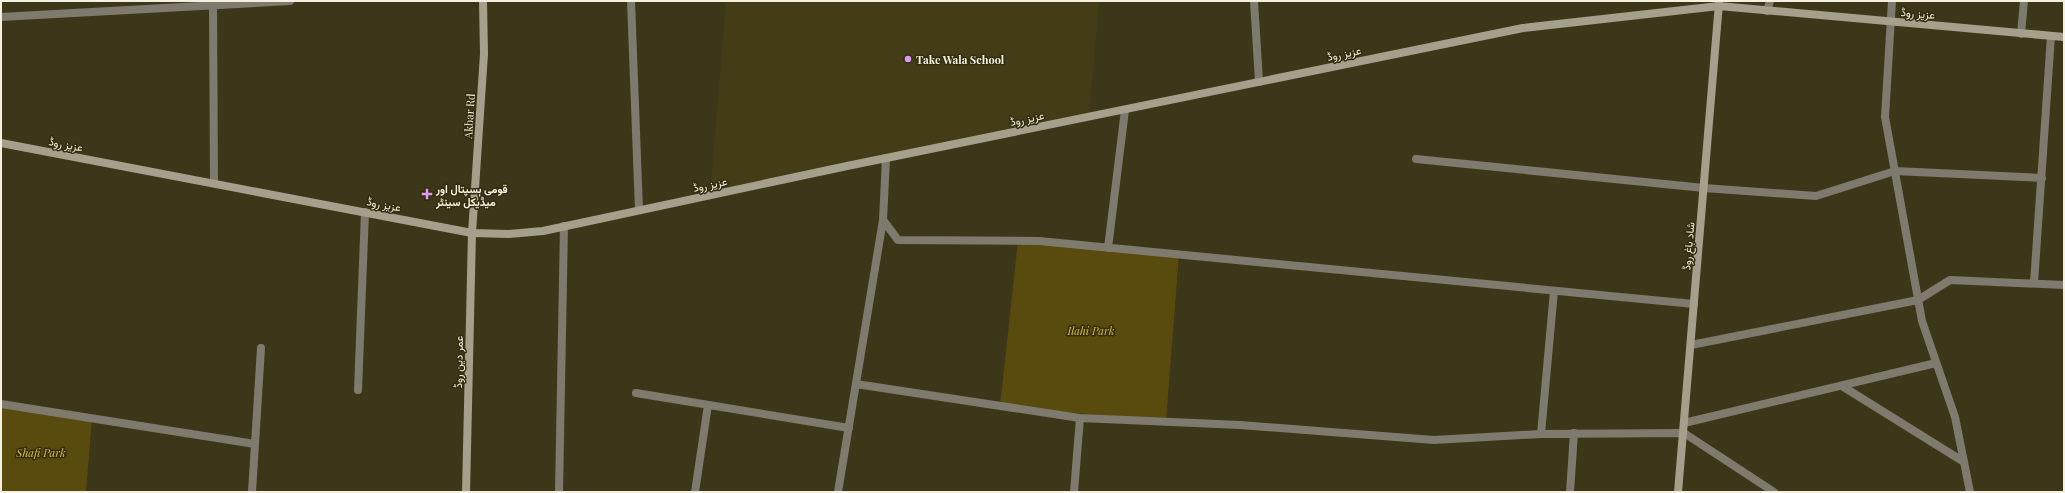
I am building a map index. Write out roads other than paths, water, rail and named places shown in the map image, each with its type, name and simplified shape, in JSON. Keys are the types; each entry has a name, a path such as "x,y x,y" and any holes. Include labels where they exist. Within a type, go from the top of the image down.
{"main road":[{"name":"Akbar Rd","path":"472,233 484,54 483,1"},
{"name":"عزیز روڈ","path":"1,142 472,233 509,234 543,231 886,158 1523,28 1719,4 1768,11 2064,37"},
{"name":"شاد باغ روڈ","path":"1678,492 1719,4"},
{"name":"عمر دین روڈ","path":"466,492 472,233"}],"street":[{"path":"1,16 213,3 290,1"},
{"path":"631,1 639,210"},
{"path":"1254,1 1259,82"},
{"path":"1768,11 1770,1"},
{"path":"1892,1 1889,22 1885,117 1922,321 1955,417 1970,492"},
{"path":"2022,34 2024,1"},
{"path":"213,3 214,183"},
{"path":"2034,283 2051,36"},
{"path":"1108,248 1125,110"},
{"path":"838,492 883,220 886,158"},
{"path":"1416,159 1704,188 1816,196 1895,171 2042,178"},
{"path":"358,390 365,212"},
{"path":"883,220 898,240 1039,241 1694,304"},
{"path":"559,492 564,226"},
{"path":"1691,345 1918,300 1950,280 2064,285"},
{"path":"1541,434 1554,291"},
{"path":"252,492 261,348"},
{"path":"1684,423 1936,363"},
{"path":"856,384 1080,418 1240,425 1434,440 1541,434 1684,432 1774,492"},
{"path":"1842,386 1964,462"},
{"path":"636,393 849,428"},
{"path":"1,404 255,444"},
{"path":"695,492 708,405"},
{"path":"1074,492 1080,418"},
{"path":"1570,492 1574,434"}],"place":[{"name":"Take Wala School","path":"908,59"},
{"name":"قومی ہسپتال اور میڈیکل سینٹر","path":"427,194"}],"park label":[{"name":"Ilahi Park","path":"1091,330"},
{"name":"Shafi Park","path":"41,452"}]}
